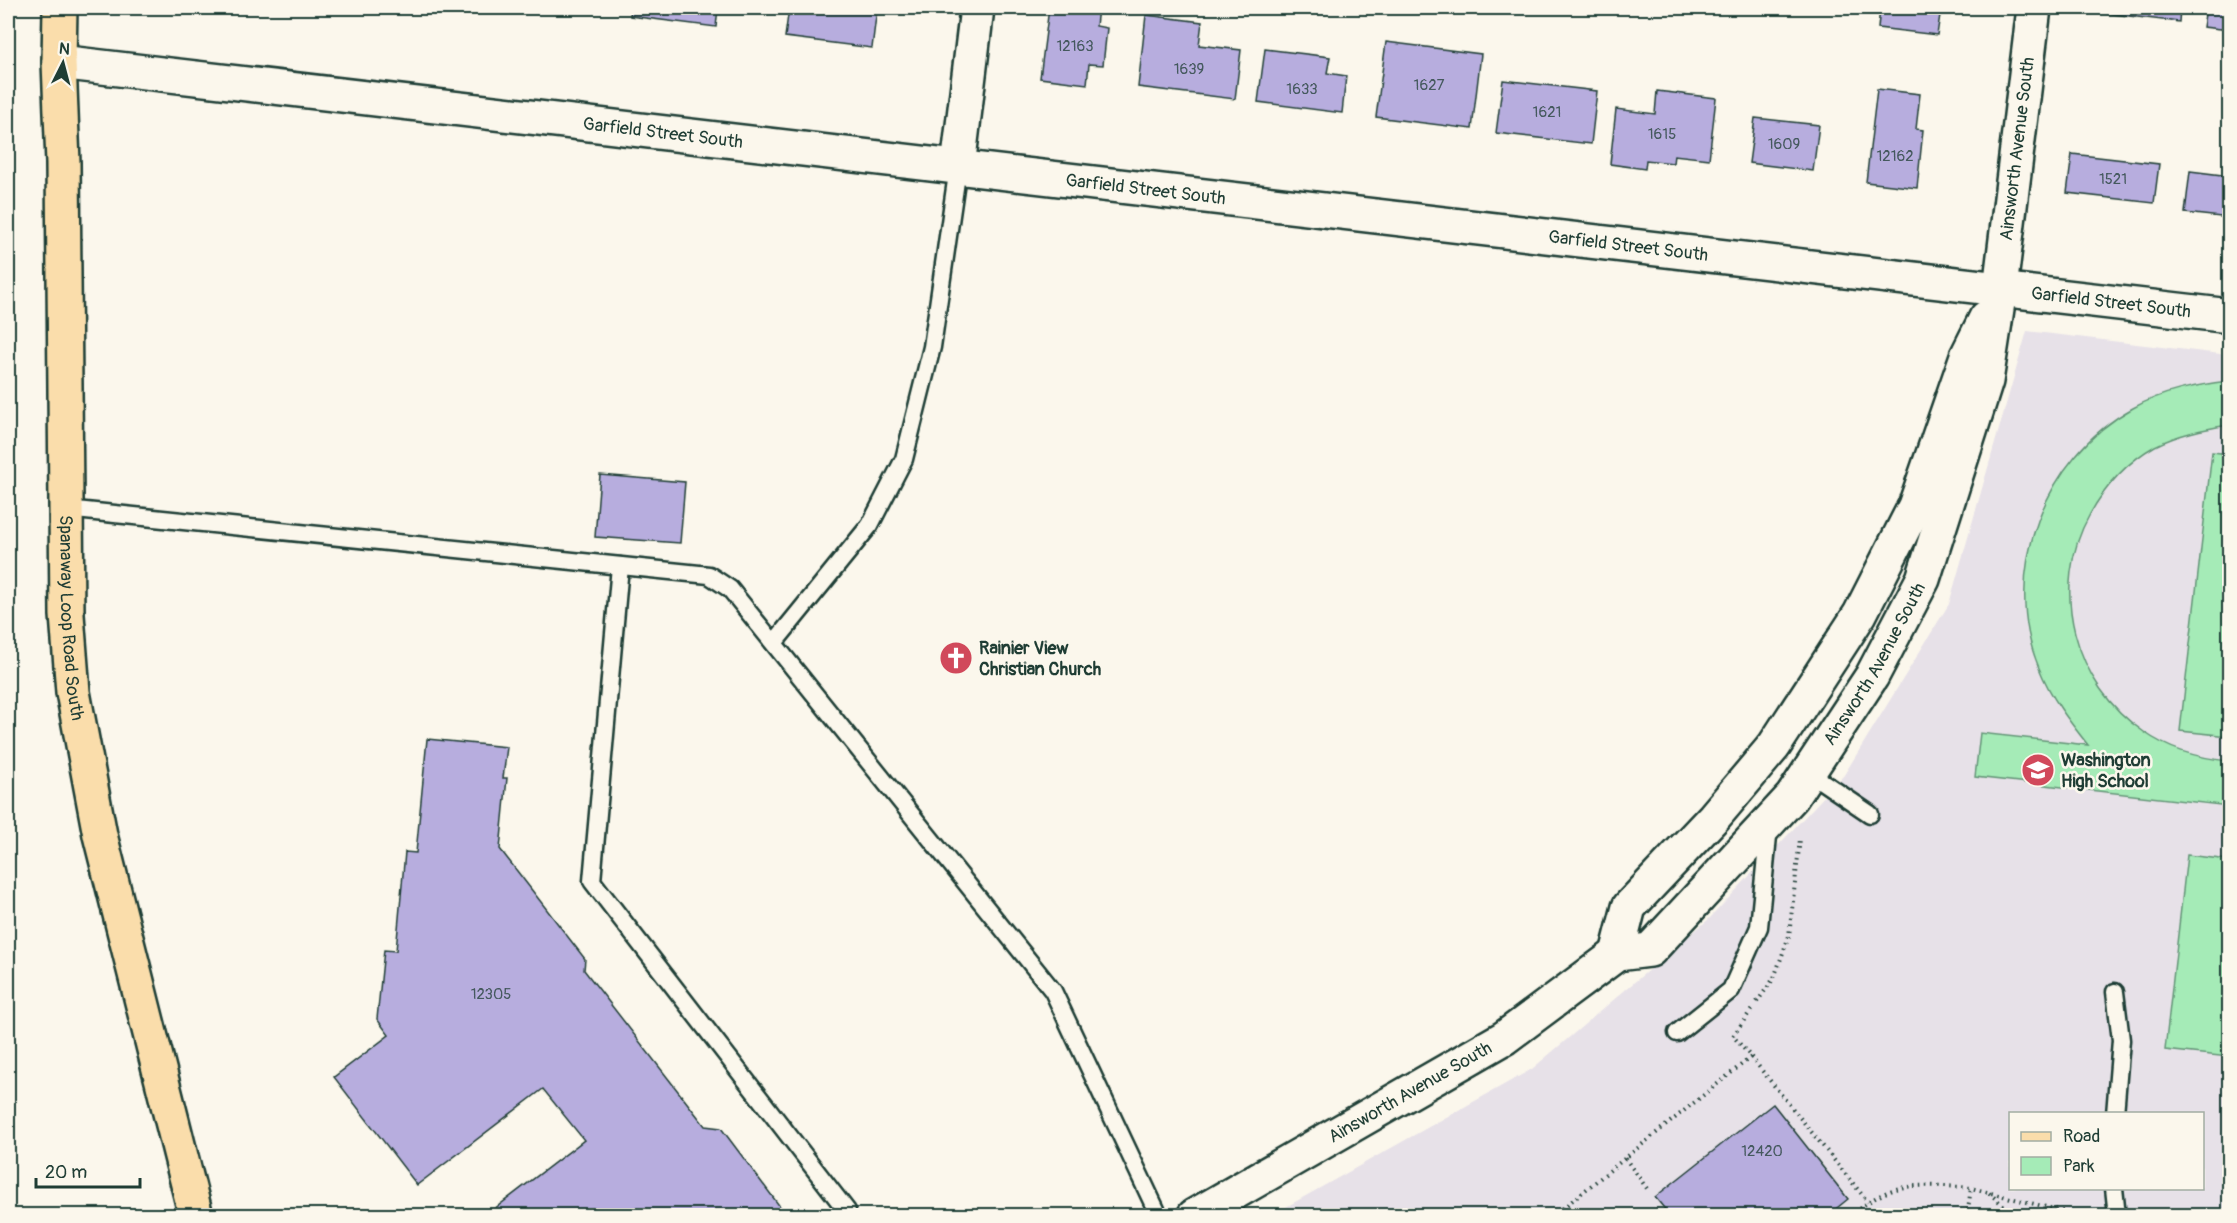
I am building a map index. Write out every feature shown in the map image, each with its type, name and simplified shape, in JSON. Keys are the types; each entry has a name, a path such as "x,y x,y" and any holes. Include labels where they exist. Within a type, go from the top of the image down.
{"main road":[{"name":"Spanaway Loop Road South","path":"60,8 67,615 73,692 100,835 196,1215"}],"street":[{"path":"958,167 977,8"},
{"name":"Ainsworth Avenue South","path":"1194,1215 1504,1038 1617,954 1650,950 1791,797 1872,676 1923,579 1986,381 2000,289 2034,8"},
{"name":"Garfield Street South","path":"59,62 2229,316"},
{"name":"Ainsworth Avenue South","path":"1617,954 1629,907 1714,817 1774,746 1860,614 1915,506 1967,356 2000,289"}],"lane":[{"path":"774,644 870,525 904,459 932,347 958,167"},
{"path":"66,509 709,575 730,589 1053,991 1159,1215"},
{"path":"620,566 592,881 847,1211"},
{"path":"1808,772 1870,814"},
{"path":"1677,1033 1731,990 1750,948 1759,927 1769,821"},
{"path":"2115,992 2121,1040 2115,1112"},
{"path":"2114,1190 2117,1215"}],"path":[{"path":"1751,1057 1868,1202"},
{"path":"1625,1158 1648,1190"},
{"path":"1850,1215 1868,1202 1900,1188 1953,1186 1971,1188 2082,1215"},
{"path":"1967,1215 1971,1188"},
{"path":"1988,1192 2016,1215"}],"shaded area":[{"name":"Washington High School","path":"2027,331 2229,355 2229,1215 1270,1216 1532,1069 1710,918 1844,775 1949,604"}],"green space":[{"path":"2229,381 2229,425 2192,432 2155,446 2126,467 2103,494 2090,514 2077,543 2071,573 2070,603 2075,633 2085,662 2100,689 2120,712 2144,732 2164,744 2207,758 2229,761 2229,806 1975,777 1980,733 2088,745 2067,718 2049,689 2039,668 2028,632 2025,594 2028,557 2038,521 2054,487 2075,456 2102,429 2133,408 2156,397 2180,390"},
{"path":"2212,452 2229,454 2229,736 2180,731"},
{"path":"2187,855 2229,860 2229,1057 2165,1050"}],"building":[{"path":"631,8 718,8 716,27 630,16"},
{"path":"789,8 877,8 872,48 785,37"},
{"path":"1049,8 1098,8 1096,26 1107,28 1103,65 1089,64 1087,84 1040,78"},
{"path":"1880,8 1941,8 1937,35 1878,28"},
{"path":"2087,8 2180,8 2179,22 2087,11"},
{"path":"2206,8 2230,8 2230,30 2203,27"},
{"path":"1146,15 1202,22 1199,45 1241,50 1235,99 1138,87"},
{"path":"1386,42 1481,54 1472,129 1376,117"},
{"path":"1265,49 1330,57 1327,73 1346,76 1342,113 1258,102"},
{"path":"1503,80 1597,91 1591,144 1496,133"},
{"path":"1877,89 1920,94 1916,129 1923,130 1917,188 1866,182"},
{"path":"1657,91 1716,98 1709,159 1674,155 1673,163 1646,160 1645,169 1610,164 1616,109 1655,114"},
{"path":"1755,118 1819,125 1813,171 1749,163"},
{"path":"2072,154 2159,164 2154,203 2067,193"},
{"path":"2190,171 2230,176 2230,218 2185,213"},
{"path":"600,475 685,482 680,543 595,537"},
{"path":"427,739 507,747 503,778 507,778 500,849 585,959 584,970 705,1126 721,1128 787,1216 485,1216 584,1140 543,1089 417,1185 334,1077 389,1035 377,1019 384,950 396,951 405,852 416,853"},
{"path":"1773,1104 1848,1199 1827,1216 1665,1216 1668,1213 1655,1197"}],"place":[{"name":"Rainier View Christian Church","path":"956,658"},
{"name":"Washington High School","path":"2038,770"}]}
